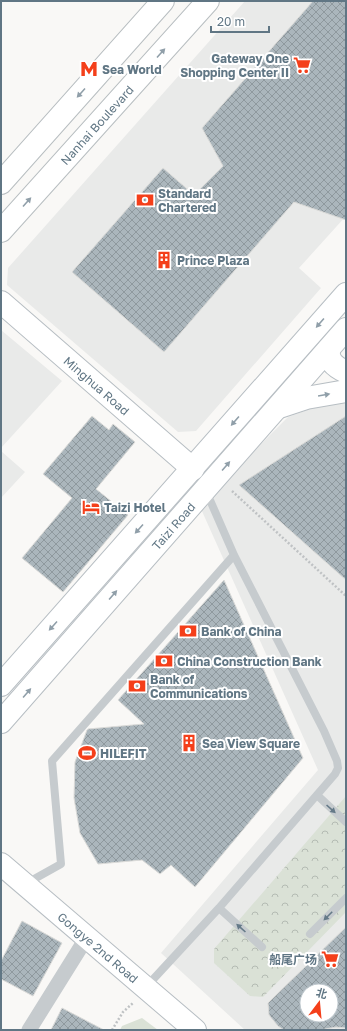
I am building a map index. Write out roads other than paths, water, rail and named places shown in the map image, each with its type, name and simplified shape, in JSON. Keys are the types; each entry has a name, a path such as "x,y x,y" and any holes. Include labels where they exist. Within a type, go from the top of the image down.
{"main road":[{"path":"1,183 163,1"},
{"name":"Nanhai Boulevard","path":"1,231 208,1"},
{"name":"Taizi Road","path":"1,685 346,294"},
{"name":"Minghua Road","path":"1,302 193,469"},
{"name":"Taizi Road","path":"1,722 346,329"},
{"path":"329,348 329,357 331,362 346,372"},
{"path":"276,409 299,400 346,391"},
{"name":"Gongye 2nd Road","path":"1,864 195,1030"}],"street":[{"path":"29,1030 87,937"}],"lane":[{"path":"146,988 219,908 317,796 338,768 337,761 324,731 234,555 205,490"},
{"path":"25,885 61,864 52,761 234,555"},
{"path":"317,796 346,822"},
{"path":"310,934 346,898"},
{"path":"219,908 262,947"}],"place":[{"name":"Gateway One Shopping Center II","path":"302,65"},
{"name":"Sea World","path":"89,69"},
{"name":"Standard Chartered","path":"145,200"},
{"name":"Prince Plaza","path":"164,260"},
{"name":"Taizi Hotel","path":"91,507"},
{"name":"Bank of China","path":"188,631"},
{"name":"China Construction Bank","path":"164,661"},
{"name":"Bank of Communications","path":"137,686"},
{"name":"Sea View Square","path":"189,743"},
{"name":"HILEFIT","path":"87,753"},
{"name":"船尾广场","path":"330,959"}]}
